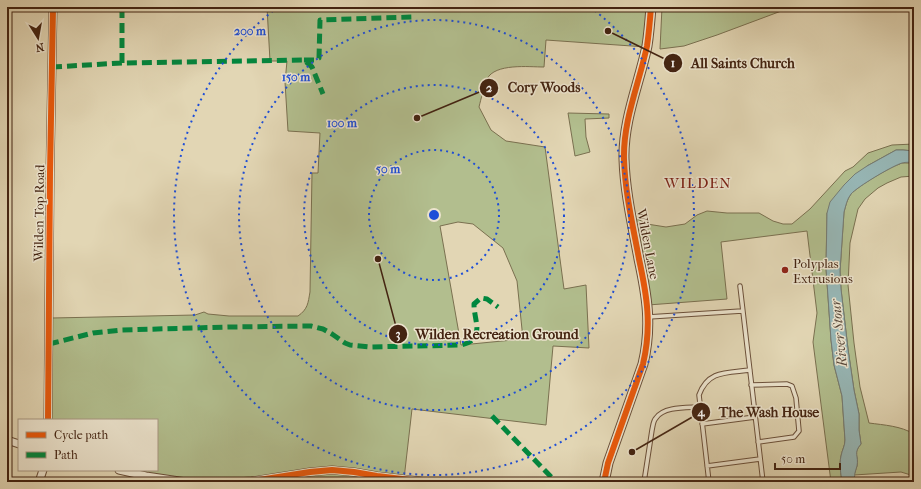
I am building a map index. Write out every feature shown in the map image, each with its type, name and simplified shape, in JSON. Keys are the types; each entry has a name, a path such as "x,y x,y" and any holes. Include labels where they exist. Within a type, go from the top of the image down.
{"street":[{"name":"Wilden Top Road","path":"48,419 53,7"},
{"name":"Wilden Lane","path":"604,482 608,463 643,364 648,339 648,317 645,288 626,182 624,142 629,115 646,47 652,7"},
{"path":"7,440 18,444"},
{"path":"236,482 332,470 427,482"},
{"path":"39,482 43,471"},
{"path":"124,471 186,482"}],"lane":[{"path":"740,286 763,482"},
{"path":"648,317 742,311"},
{"path":"709,482 699,395 702,387 708,380 716,375 750,370"},
{"path":"751,385 787,384 792,386 796,398 798,431 794,436 758,442"},
{"path":"644,482 652,430 657,416 663,412 677,408 701,407"},
{"path":"702,424 755,417"},
{"path":"707,466 760,459"},
{"path":"146,476 150,481 154,482"}],"green space":[{"path":"267,7 651,7 646,47 546,40 544,67 513,67 497,70 487,79 479,107 491,130 506,141 545,147 564,289 586,285 589,348 553,346 546,425 412,409 404,479 427,482 186,482 125,471 158,471 158,419 49,419 52,318 195,315 204,312 208,314 229,316 298,316 306,308 310,292 312,173 318,173 320,133 288,131 285,82 287,61 270,61","holes":["458,222 473,224 503,248 517,281 523,339 461,345 440,226"]},
{"path":"662,7 792,7 684,46 660,49"},
{"path":"568,113 609,114 609,118 585,119 586,137 590,152 575,156"},
{"path":"914,144 914,151 896,150 867,166 827,213 826,268 831,340 834,365 842,396 845,440 840,463 842,482 831,482 813,342 817,313 807,231 721,242 727,299 648,305 632,216 647,224 666,227 685,224 697,215 707,211 727,213 759,213 773,221 783,224 792,224 810,209 845,171 853,167 868,153 892,145"},
{"path":"901,163 914,163 914,176 901,177 878,188 865,199 858,209 850,243 848,285 860,387 869,423 886,425 909,431 914,434 914,476 901,472 854,475 857,466 856,452 861,444 859,414 848,349 841,289 840,271 844,212 848,198 851,194 867,182"}],"water":[{"name":"River Stour","path":"896,150 914,151 914,163 905,162 897,165 860,187 851,194 844,212 840,271 841,289 848,349 859,414 861,444 857,450 855,482 842,482 840,463 845,440 842,396 834,365 831,340 826,268 827,213 830,202 855,174"}],"marked path":[{"path":"122,7 122,63"},
{"path":"304,60 316,60 319,58 320,20 413,17"},
{"path":"52,67 122,63 304,60 312,67 323,94"},
{"path":"49,344 93,333 122,330 311,326 323,329 350,345 370,347 461,345 474,339 476,334 477,329 474,304 481,298 487,299 498,307"},
{"path":"492,416 556,482"}],"cycle path":[{"path":"48,419 53,7"},
{"path":"604,482 608,463 643,364 646,350 648,324 646,298 628,197 624,145 632,102 647,46 651,7"},
{"path":"236,482 332,470 427,482"}],"place":[{"name":"All Saints Church","path":"608,31"},
{"name":"Cory Woods","path":"417,118"},
{"name":"Wilden Recreation Ground","path":"378,259"},
{"name":"Polyplas Extrusions","path":"785,270"},
{"name":"The Wash House","path":"632,452"}],"district":[{"name":"WILDEN","path":"698,183"}]}
